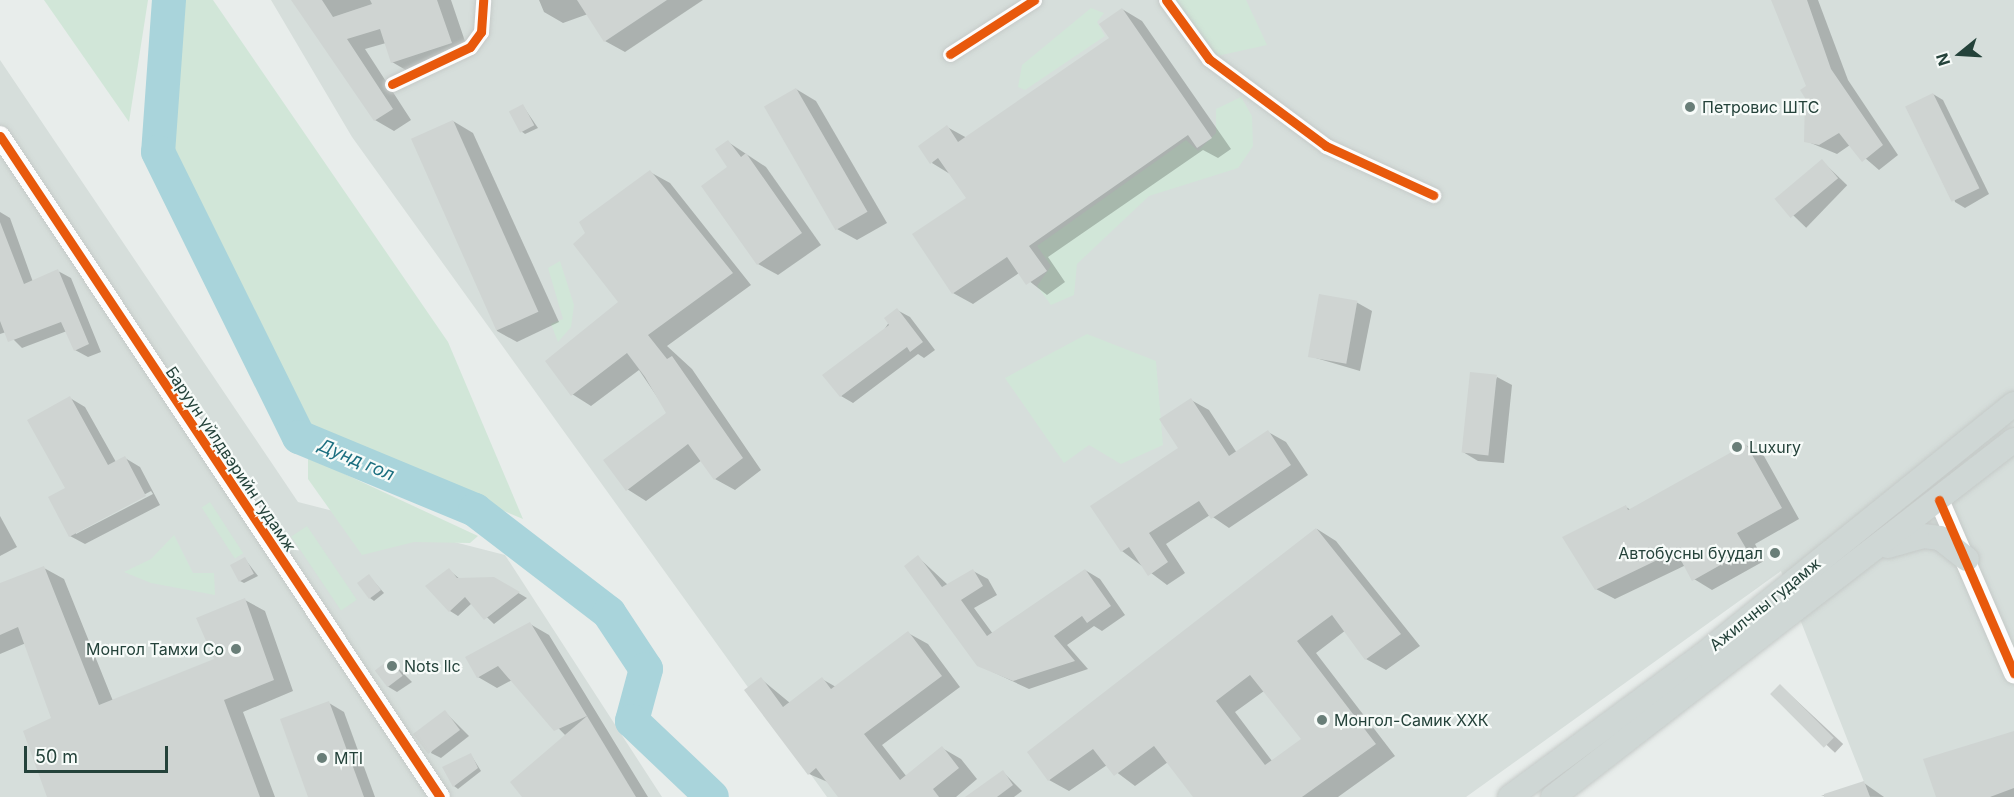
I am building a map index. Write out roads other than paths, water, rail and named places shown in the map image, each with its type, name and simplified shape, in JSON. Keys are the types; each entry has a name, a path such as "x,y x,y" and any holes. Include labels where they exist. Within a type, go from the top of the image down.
{"main road":[{"name":"Ажилчны гудамж","path":"1510,797 1704,654 2014,404"},
{"name":"Ажилчны гудамж","path":"1553,797 1869,555 2014,440"},
{"path":"1869,555 1922,536 1940,538 1967,559"}],"street":[{"path":"392,84 470,47 481,32 483,0"},
{"path":"950,54 1034,0"},
{"path":"1166,0 1209,59 1326,146 1433,195"},
{"name":"Баруун үйлдвэрийн гудамж","path":"0,136 440,797"},
{"path":"1939,500 1967,559 2014,673"}],"waterway":[{"name":"Дунд гол","path":"169,0 158,152 299,437 475,510 609,613 646,669 632,721 712,797"}],"place":[{"name":"Петровис ШТС","path":"1690,107"},
{"name":"Luxury","path":"1737,447"},
{"name":"Автобусны буудал","path":"1775,553"},
{"name":"Монгол Тамхи Со","path":"236,649"},
{"name":"Nots llc","path":"392,666"},
{"name":"Монгол-Самик ХХК","path":"1322,720"},
{"name":"MTI","path":"322,758"}]}
